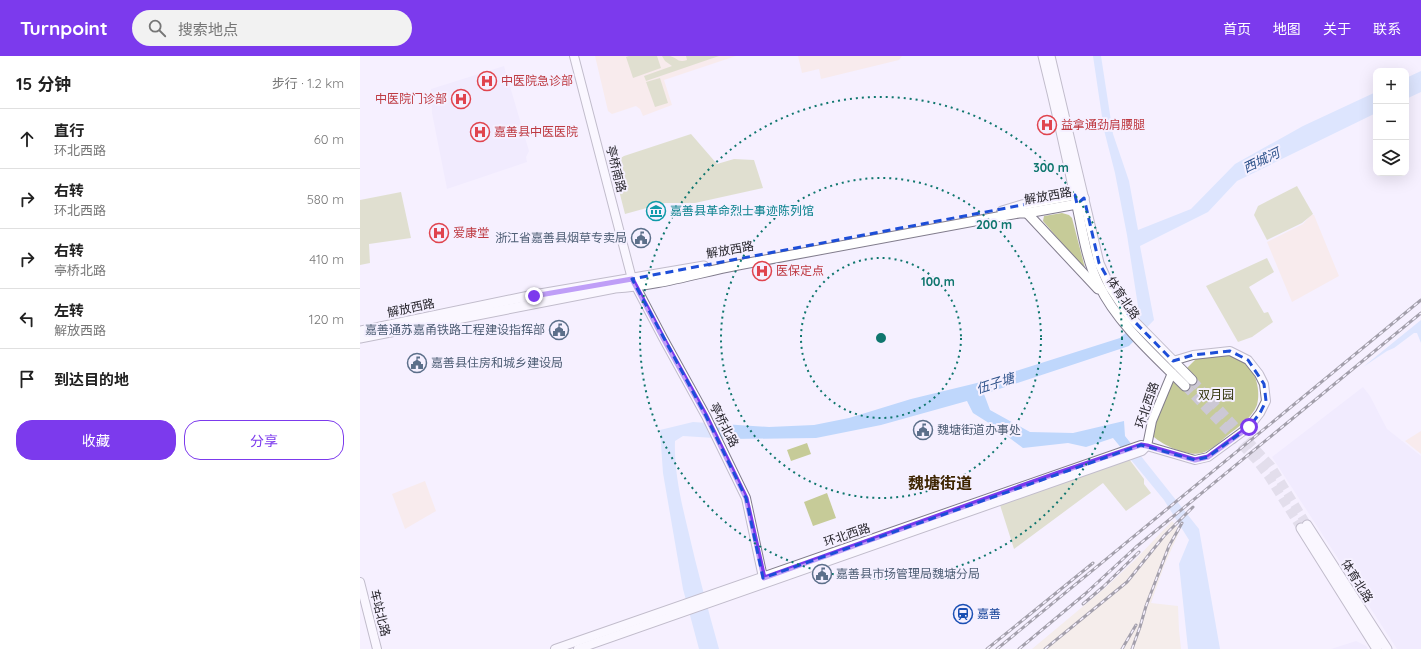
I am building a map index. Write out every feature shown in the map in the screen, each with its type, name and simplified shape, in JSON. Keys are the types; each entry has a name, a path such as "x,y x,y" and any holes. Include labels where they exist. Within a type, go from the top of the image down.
{"main road":[{"name":"体育北路","path":"1043,56 1094,274 1099,286 1106,298 1150,344 1172,373 1188,383 1173,361 1150,344"},
{"name":"体育北路","path":"1050,56 1099,263 1127,320"},
{"name":"解放西路","path":"360,331 534,296 1006,210 1022,205 1084,198"},
{"name":"解放西路","path":"360,338 615,288 637,287 718,269 974,221 1027,213 1076,199"},
{"path":"1027,213 1106,298"},
{"name":"体育北路","path":"1377,649 1304,527 1387,649"}],"street":[{"name":"亭桥南路","path":"574,56 632,279 637,287"},
{"name":"亭桥北路","path":"637,287 720,443 746,498 764,581"},
{"name":"环北西路","path":"578,649 716,597 1143,447 1195,460 1208,457 1249,427 1260,413 1266,401 1264,384 1259,374 1248,360 1230,352 1193,355 1173,361"},
{"name":"环北西路","path":"1143,447 1172,373"},
{"name":"车站北路","path":"360,582 377,649"},
{"name":"环北西路","path":"555,649 680,610"}],"highlighted area":[{"path":"1075,195 1077,204 1084,198 1099,263 1130,317 1173,361 1193,355 1230,351 1248,360 1264,384 1266,401 1260,413 1249,427 1208,457 1195,460 1141,445 763,578 746,498 706,416 632,279"}],"shaded area":[{"path":"595,56 736,56 664,80 672,105 643,116 640,109 636,106 612,114 608,111"},
{"path":"798,56 902,56 899,60 821,79 819,69 802,73"},
{"name":"嘉善县中医医院","path":"504,66 529,151 526,157 527,162 447,189 432,113 431,89"},
{"path":"1311,215 1314,215 1339,276 1292,302 1267,242 1303,224"},
{"path":"1363,387 1370,396 1387,429 1421,456 1421,649 1397,649 1272,457"},
{"path":"1421,431 1421,454 1405,441"},
{"path":"425,481 436,511 405,529 392,494"},
{"path":"1172,521 1180,530 1164,566 1151,603 1178,606 1181,649 1032,649 1105,588 1135,560"},
{"path":"1356,641 1366,646 1368,649 1331,649"}],"green space":[{"path":"657,56 661,68 633,78 626,57"},
{"path":"662,56 670,56 681,61 687,60 686,56 719,56 646,81 644,76 672,66 665,61"},
{"path":"660,78 668,103 655,107 646,82"},
{"path":"691,134 717,164 734,159 754,160 763,188 695,203 665,203 625,214 614,171 616,162 624,156"},
{"path":"1297,186 1313,214 1302,223 1267,240 1254,215 1258,206"},
{"path":"401,192 411,238 369,244 370,263 360,265 360,200"},
{"path":"1062,213 1069,215 1072,218 1085,268 1083,268 1043,221 1044,216"},
{"path":"1267,258 1274,272 1249,287 1264,313 1268,312 1273,322 1252,337 1238,342 1206,286"},
{"name":"双月园","path":"1228,355 1245,362 1255,376 1258,388 1258,400 1252,414 1218,443 1202,453 1196,454 1183,452 1156,439 1152,435 1154,421 1167,388 1196,359"},
{"path":"807,443 811,454 791,461 787,450"},
{"path":"1129,459 1144,479 1144,484 1151,493 1126,511 1103,483 1014,549 1000,505"},
{"path":"827,493 836,518 813,526 804,502"}],"water":[{"path":"1093,56 1101,56 1113,134 1129,181 1138,230 1191,209 1235,164 1303,126 1373,93 1373,114 1237,181 1208,212 1140,246 1154,320 1129,346 984,394 990,410 1030,432 1073,433 1124,421 1125,436 1199,529 1220,649 1188,649 1179,564 1189,540 1164,500 1113,438 1086,447 1068,443 1023,448 973,413 967,401 881,425 816,438 730,439 683,436 675,441 678,486 699,575 719,649 699,649 683,589 663,473 660,430 693,422 769,427 814,425 849,418 911,399 981,382 1120,338 1140,319 1127,235 1115,173 1104,130"},
{"path":"1421,71 1421,92 1409,98 1409,77"},
{"path":"1421,320 1421,343 1417,333 1414,333 1394,348 1363,367"}],"tunnel":[{"path":"1192,380 1271,466 1307,525"},
{"path":"1185,386 1256,460 1269,477 1301,528"}],"railway":[{"path":"997,649 1421,300"},
{"path":"1019,649 1085,594 1136,547 1421,313"},
{"path":"1045,649 1127,582 1164,536 1193,507"},
{"path":"1132,649 1146,606 1169,546 1182,523"},
{"path":"1083,604 1139,552"},
{"path":"987,649 1093,563"},
{"path":"1122,649 1136,625"}],"place":[{"name":"中医院急诊部","path":"487,81"},
{"name":"中医院门诊部","path":"461,99"},
{"name":"益拿通劲肩腰腿","path":"1047,125"},
{"name":"嘉善县中医医院","path":"480,132"},
{"name":"嘉善县革命烈士事迹陈列馆","path":"656,211"},
{"name":"爱康堂","path":"439,233"},
{"name":"浙江省嘉善县烟草专卖局","path":"641,238"},
{"name":"医保定点","path":"762,271"},
{"name":"嘉善通苏嘉甬铁路工程建设指挥部","path":"559,330"},
{"name":"嘉善县住房和城乡建设局","path":"417,363"},
{"name":"魏塘街道办事处","path":"923,430"},
{"name":"嘉善县市场管理局魏塘分局","path":"822,574"},
{"name":"嘉善","path":"963,614"}],"district":[{"name":"魏塘街道","path":"940,483"}],"route":[{"path":"534,296 632,279 706,416 746,498 764,578 1058,473 1141,445 1195,460 1208,457 1249,427"}],"water label":[{"name":"西城河","path":"1261,160"},
{"name":"伍子塘","path":"995,383"}]}
